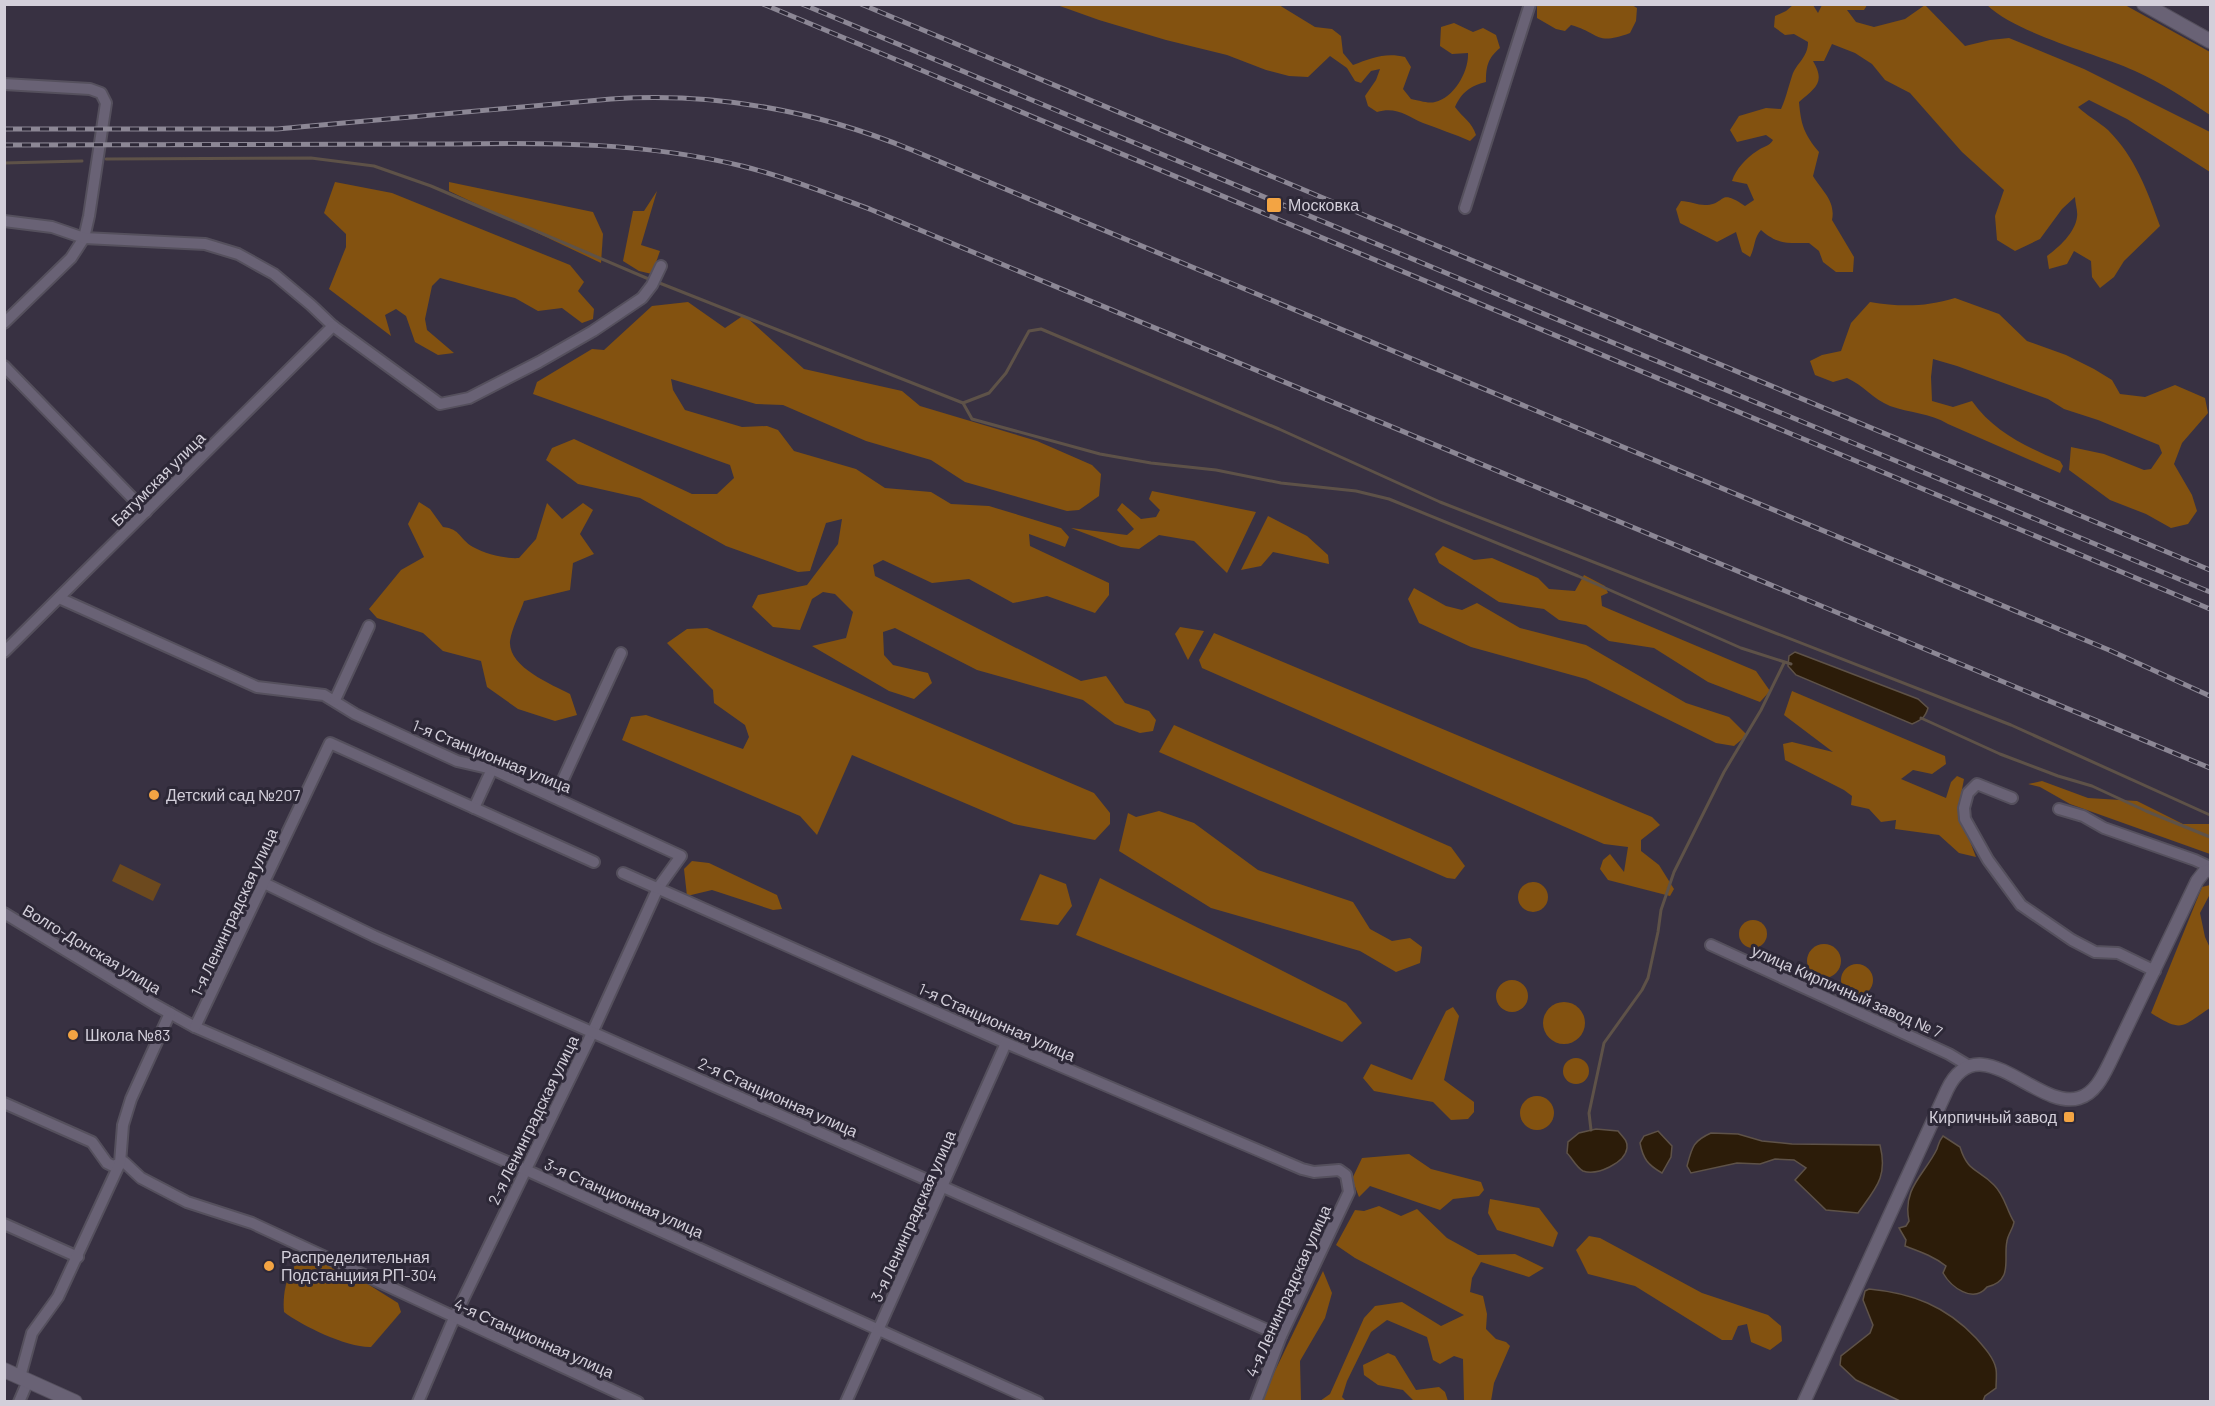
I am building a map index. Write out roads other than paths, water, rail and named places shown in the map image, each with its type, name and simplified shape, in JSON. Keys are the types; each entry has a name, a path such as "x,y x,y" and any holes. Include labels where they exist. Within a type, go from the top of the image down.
{"main road":[{"path":"2144,4 2211,40"},
{"path":"4,1370 75,1401"}],"street":[{"path":"1465,208 1530,4"},
{"path":"4,84 90,89 101,93 106,103 84,238 71,258 4,323"},
{"path":"4,221 52,227 84,238 206,244 238,254 274,274 333,327 441,404 469,398 593,332 642,298 652,285 661,266"},
{"name":"Батумская улица","path":"4,652 333,327"},
{"path":"4,366 146,513"},
{"name":"1-я Станционная улица","path":"59,598 257,687 324,694 355,714 457,761 492,769 681,856"},
{"path":"335,700 369,626"},
{"path":"555,797 621,653"},
{"name":"1-я Ленинградская улица","path":"195,1028 330,743 474,808"},
{"path":"492,769 474,808 594,862"},
{"path":"2012,798 1977,784 1968,793 1964,808 1965,819 1988,860 2021,904 2072,940 2095,952 2118,953 2155,971"},
{"path":"2059,809 2083,816 2104,828 2195,860 2211,869"},
{"name":"2-я Ленинградская улица","path":"418,1401 454,1318 658,888 681,856"},
{"path":"1804,1401 1950,1083 1957,1073 1969,1066 1991,1066 2057,1097 2080,1098 2090,1092 2100,1080 2197,881 2204,872 2211,869"},
{"name":"1-я Станционная улица","path":"623,873 1006,1043 1302,1169 1314,1172 1339,1170 1346,1175 1349,1192"},
{"name":"2-я Станционная улица","path":"264,883 374,936 1281,1336"},
{"name":"Волго-Донская улица","path":"4,913 195,1028"},
{"name":"улица Кирпичный завод № 7","path":"1711,945 1949,1054 1969,1066"},
{"path":"19,1401 32,1333 58,1297 120,1163 123,1125 131,1099 170,1014"},
{"name":"3-я Станционная улица","path":"195,1028 526,1170 1038,1401"},
{"name":"3-я Ленинградская улица","path":"846,1401 1006,1043"},
{"name":"4-я Станционная улица","path":"4,1103 92,1142 107,1163 113,1166 120,1163 128,1165 141,1178 187,1202 252,1223 638,1401"},
{"name":"4-я Ленинградская улица","path":"1256,1401 1281,1336 1349,1192"},
{"path":"4,1224 78,1257"}],"waterway":[{"path":"106,159 311,158 374,166 431,186 651,280"},
{"path":"4,163 82,161"},
{"path":"657,282 963,403 972,419 1100,454 1151,463 1216,470 1281,483 1356,491 1389,499 1578,576 1741,648 1791,664"},
{"path":"963,403 989,393 1006,373 1029,331 1041,329 1279,429 1440,502 2011,725 2210,815"},
{"path":"1591,1130 1589,1113 1604,1043 1648,978 1661,910 1674,872 1724,772 1761,710 1784,663"},
{"path":"1921,718 2000,754 2092,786 2210,837"}],"railway":[{"path":"763,4 2210,609"},
{"path":"802,4 2210,592"},
{"path":"861,4 2210,570"},
{"path":"4,129 277,129 611,99 650,98 727,102 802,115 876,136 912,150 2109,650 2210,696"},
{"path":"4,145 563,144 635,148 707,158 758,170 872,210 2210,768"}],"place":[{"name":"Московка","path":"1274,205"},
{"name":"Детский сад №207","path":"154,795"},
{"name":"Школа №83","path":"73,1035"},
{"name":"Кирпичный завод","path":"2069,1117"},
{"name":"Распределительная Подстанциия РП-304","path":"269,1266"}]}
